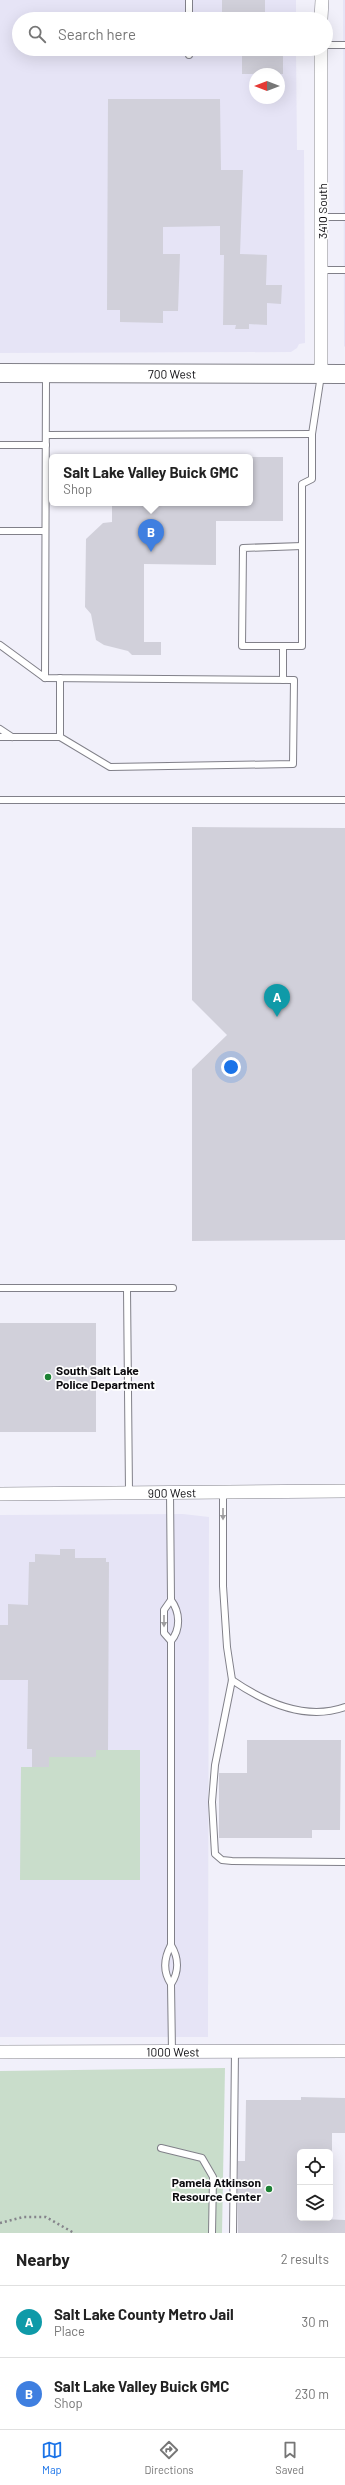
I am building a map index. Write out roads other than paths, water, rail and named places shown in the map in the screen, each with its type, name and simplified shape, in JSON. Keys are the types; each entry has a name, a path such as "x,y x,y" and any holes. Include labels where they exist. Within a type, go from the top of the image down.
{"street":[{"path":"322,0 322,12"},
{"name":"3410 South","path":"321,56 322,374"},
{"name":"700 West","path":"0,373 345,374"},
{"name":"900 West","path":"0,1494 345,1491"},
{"name":"1000 West","path":"0,2052 345,2051"}],"lane":[{"path":"189,0 189,12"},
{"path":"333,45 345,45"},
{"path":"322,217 345,217"},
{"path":"322,270 345,270"},
{"path":"45,678 46,373"},
{"path":"302,546 243,548 242,646 302,646 302,546 302,484 312,479 312,434 322,374"},
{"path":"46,435 312,434"},
{"path":"0,445 46,445"},
{"path":"0,531 46,531"},
{"path":"0,645 45,678 294,680 293,764 110,767 60,737 0,738"},
{"path":"282,646 282,680"},
{"path":"60,678 60,737"},
{"path":"0,729 12,737"},
{"path":"0,800 345,800"},
{"path":"0,1288 173,1288"},
{"path":"127,1289 129,1492"},
{"path":"170,1492 171,1600 164,1610 164,1633 171,1641"},
{"path":"223,1492 223,1561 227,1647 232,1680 215,1765 212,1802 215,1854 222,1860 232,1861 345,1862"},
{"path":"171,1600 178,1609 178,1633 171,1641 171,1945 166,1954 166,1976 171,1984 172,2052"},
{"path":"232,1680 264,1698 297,1710 316,1712 345,1707"},
{"path":"171,1945 176,1954 176,1976 171,1984"},
{"path":"233,2233 235,2051"},
{"path":"161,2148 202,2158 213,2177 212,2233"}],"place":[{"name":"Salt Lake Valley Buick GMC","path":"151,552"},
{"name":"Salt Lake County Metro Jail","path":"277,1017"},
{"name":"South Salt Lake Police Department","path":"48,1377"},
{"name":"Pamela Atkinson Resource Center","path":"269,2189"}]}
